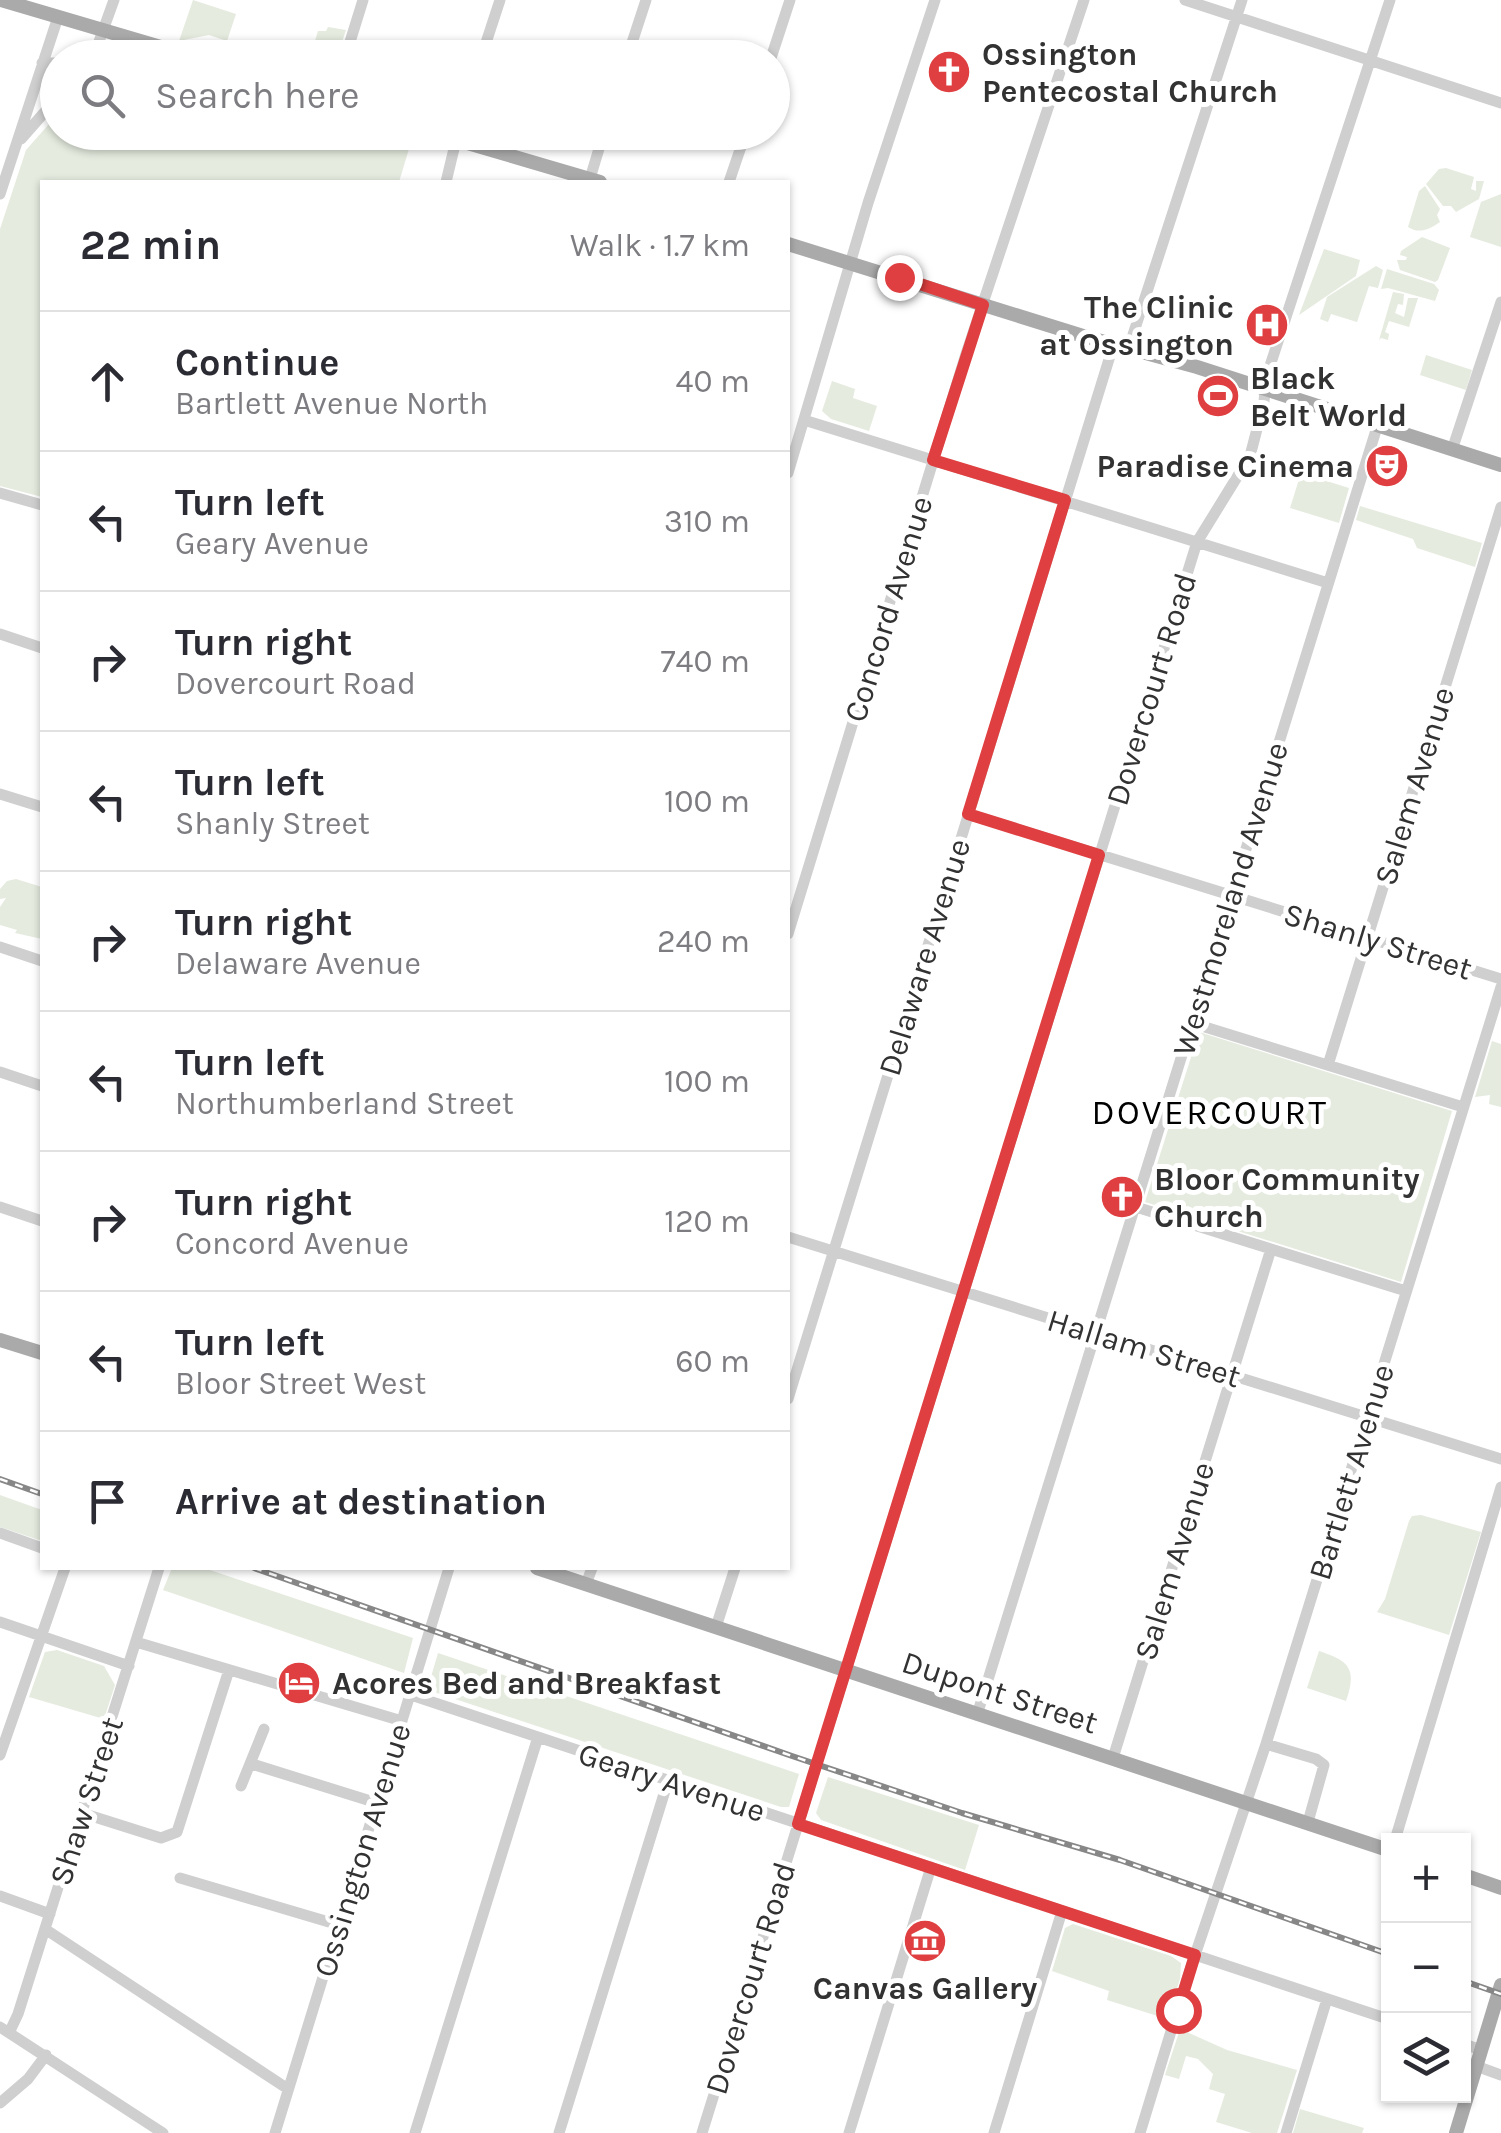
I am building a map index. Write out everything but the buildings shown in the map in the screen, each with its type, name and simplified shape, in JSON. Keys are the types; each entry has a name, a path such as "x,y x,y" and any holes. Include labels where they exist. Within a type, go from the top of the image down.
{"main road":[{"path":"2,0 133,40"},
{"path":"497,150 587,180"},
{"path":"790,245 1501,465"},
{"path":"0,1340 40,1352"},
{"name":"Dupont Street","path":"543,1570 1381,1848"},
{"path":"1471,1877 1501,1888"},
{"path":"1456,2133 1501,1985"}],"street":[{"path":"100,40 114,0"},
{"path":"350,40 364,0"},
{"path":"487,40 500,0"},
{"path":"634,40 646,0"},
{"path":"776,40 790,0"},
{"path":"790,467 850,262 936,0"},
{"name":"Concord Avenue","path":"790,927 933,460 1084,0"},
{"path":"1185,0 1501,103"},
{"name":"Delaware Avenue","path":"790,1392 1065,500 1242,0"},
{"name":"Dovercourt Road","path":"702,2133 1197,542 1244,470 1280,333 1390,0"},
{"path":"50,40 58,18"},
{"path":"0,194 40,69"},
{"path":"15,148 40,116"},
{"path":"447,180 455,150"},
{"path":"593,180 600,150"},
{"path":"730,180 740,150"},
{"path":"1452,450 1501,302"},
{"path":"804,420 1328,582"},
{"name":"Westmoreland Avenue","path":"977,1714 1377,427"},
{"path":"0,493 40,504"},
{"name":"Salem Avenue","path":"1328,1065 1501,507"},
{"path":"0,634 40,647"},
{"path":"0,794 40,806"},
{"name":"Shanly Street","path":"968,814 1501,980"},
{"path":"0,947 40,960"},
{"name":"Bartlett Avenue","path":"1140,2133 1266,1744 1501,987"},
{"path":"1192,1023 1463,1107"},
{"path":"0,1072 40,1085"},
{"path":"1136,1206 1406,1291"},
{"path":"0,1207 40,1220"},
{"name":"Hallam Street","path":"790,1239 1501,1459"},
{"name":"Salem Avenue","path":"1113,1758 1271,1249"},
{"path":"1397,1833 1501,1487"},
{"path":"0,1533 40,1547"},
{"path":"0,1756 64,1570"},
{"name":"Shaw Street","path":"4,2030 18,2014 158,1570"},
{"name":"Ossington Avenue","path":"275,2133 448,1570"},
{"path":"586,1584 591,1570"},
{"path":"716,1628 734,1570"},
{"path":"0,1622 129,1666"},
{"path":"136,1642 402,1722"},
{"path":"82,1813 161,1838 177,1832 229,1670"},
{"name":"Geary Avenue","path":"410,1695 1381,2017"},
{"path":"0,1710 14,1715"},
{"path":"240,1786 264,1729"},
{"path":"415,2133 538,1738"},
{"path":"1266,1744 1324,1765 1308,1822"},
{"path":"252,1764 377,1803"},
{"path":"559,2133 668,1781"},
{"path":"848,2133 931,1868"},
{"path":"180,1878 339,1926"},
{"path":"0,1896 50,1914"},
{"path":"994,2133 1062,1911"},
{"path":"46,1929 288,2090"},
{"path":"1286,2133 1327,1999"},
{"path":"4,2030 163,2133"},
{"path":"1471,2046 1481,2050"},
{"path":"0,2102 28,2079 46,2056"},
{"path":"1476,2066 1501,2075"}],"shaded area":[{"path":"193,0 236,14 227,40 209,35 179,40"},
{"path":"328,27 346,30 343,40 315,40 318,31"},
{"path":"40,134 40,150 409,150 400,180 40,180 40,496 0,486 0,229 26,150"},
{"path":"1439,169 1474,177 1471,189 1476,191 1476,181 1484,181 1479,199 1456,212 1451,206 1443,206 1426,184"},
{"path":"1425,186 1440,209 1440,222 1416,230 1408,227 1419,191"},
{"path":"1501,194 1501,247 1470,237 1481,202"},
{"path":"1422,237 1450,248 1435,282 1400,270 1397,260 1406,260 1401,251"},
{"path":"1324,249 1360,260 1356,276 1299,315"},
{"path":"1376,266 1383,270 1378,288 1369,286 1357,322 1331,314 1328,322 1320,319 1327,297"},
{"path":"1387,269 1434,284 1439,290 1435,301 1381,289"},
{"path":"1393,292 1404,294 1403,305 1398,304 1395,313 1404,317 1408,298 1418,298 1409,327 1389,321 1385,332 1389,334 1388,340 1379,340"},
{"path":"1426,355 1472,370 1466,390 1420,375"},
{"path":"832,381 855,389 853,398 877,406 869,431 831,419 822,411"},
{"path":"1301,473 1349,488 1339,523 1290,508"},
{"path":"1360,506 1482,543 1475,567 1417,548 1413,539 1356,520"},
{"path":"16,879 40,886 40,939 0,925 0,907 6,898 0,899 0,889 7,881"},
{"path":"1199,1032 1452,1111 1401,1282 1145,1202"},
{"path":"1492,1041 1501,1044 1501,1107 1489,1104 1490,1095 1475,1097"},
{"path":"0,1495 40,1509 40,1540 0,1527"},
{"path":"1421,1515 1481,1532 1449,1635 1377,1612 1385,1599 1409,1521 1412,1516"},
{"path":"171,1570 210,1570 413,1638 404,1673 163,1590"},
{"path":"57,1650 104,1666 115,1685 104,1719 29,1697 45,1652"},
{"path":"1319,1651 1348,1668 1351,1681 1346,1701 1307,1688"},
{"path":"438,1653 799,1774 789,1807 431,1691 428,1687"},
{"path":"828,1777 979,1825 965,1870 821,1820 816,1813"},
{"path":"1073,1924 1171,1956 1181,1963 1167,2019 1107,2000 1109,1991 1052,1971 1065,1928"},
{"path":"1180,2029 1227,2050 1297,2070 1277,2133 1252,2133 1216,2122 1225,2094 1209,2089 1213,2074 1198,2059 1186,2056 1179,2079 1165,2075"},
{"path":"1300,2109 1364,2128 1362,2133 1293,2133"}],"railway":[{"path":"0,1479 40,1493"},
{"path":"260,1570 792,1756 1120,1860 1381,1952"},
{"path":"1471,1983 1501,1994"}],"place":[{"name":"Ossington Pentecostal Church","path":"949,72"},
{"name":"The Clinic at Ossington","path":"1267,325"},
{"name":"Black Belt World","path":"1218,396"},
{"name":"Paradise Cinema","path":"1387,466"},
{"name":"Bloor Community Church","path":"1122,1197"},
{"name":"Acores Bed and Breakfast","path":"299,1683"},
{"name":"Canvas Gallery","path":"925,1941"}],"district":[{"name":"DOVERCOURT","path":"1210,1112"}],"route":[{"path":"899,277 983,305 933,460 1065,500 968,814 1099,855 798,1824 1195,1955 1178,2010"}]}
